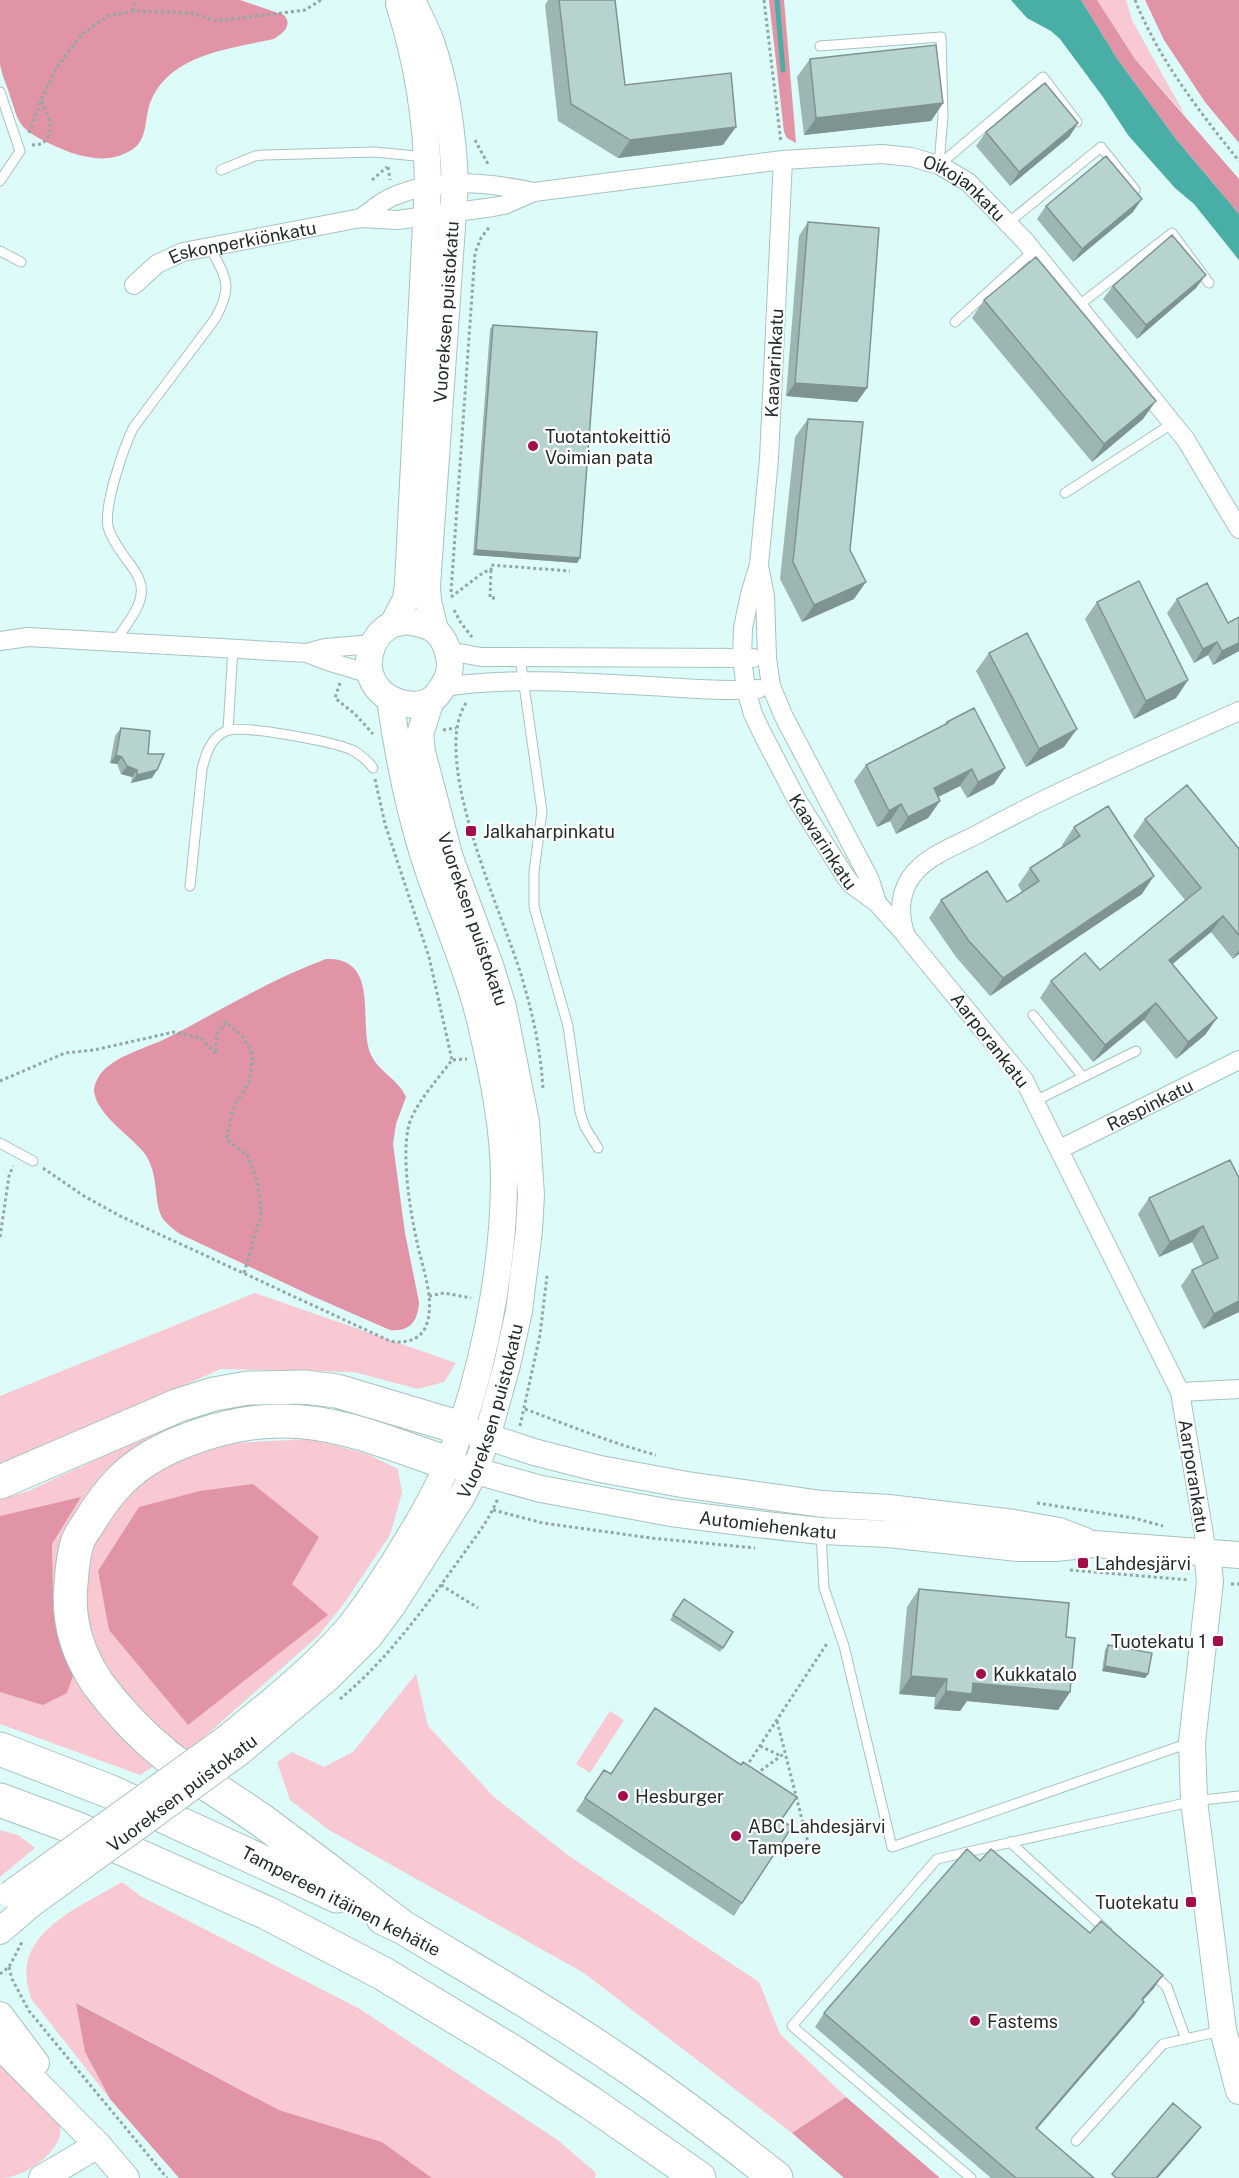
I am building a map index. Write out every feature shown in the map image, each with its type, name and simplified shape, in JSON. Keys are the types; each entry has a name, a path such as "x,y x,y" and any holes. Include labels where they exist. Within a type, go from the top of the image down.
{"highway":[{"path":"0,1482 179,1405 214,1394 248,1388 304,1387 337,1391 474,1432"},
{"path":"404,1928 261,1820 168,1757 137,1729 98,1682 81,1653 72,1631 69,1605 72,1570 78,1541 97,1508 121,1480 175,1444 200,1435 262,1422 293,1421 338,1428 462,1467"},
{"name":"Tampereen itäinen kehätie","path":"0,1749 111,1792 287,1871 404,1928 621,2062 714,2129 776,2178"},
{"path":"1,1800 78,1829 256,1908 382,1973 513,2052 699,2178"}],"main road":[{"name":"Vuoreksen puistokatu","path":"393,624 406,599 408,584 428,184 428,157 419,82 412,46 398,0"},
{"name":"Vuoreksen puistokatu","path":"412,0 431,40 445,87 454,157 455,183 427,586 428,601 441,641"},
{"path":"407,621 421,624 441,641 450,663 449,675 437,694 416,704 403,704 390,699 378,690 370,674 368,660 373,644 380,633 393,624 407,621"},
{"name":"Vuoreksen puistokatu","path":"0,1931 13,1900 328,1678 369,1636 399,1596 461,1498 462,1467 474,1432 507,1365 519,1311 530,1230 531,1195 529,1153 518,1072 503,1007 490,965 450,858 422,752 420,734 437,694"},
{"name":"Vuoreksen puistokatu","path":"390,699 423,854 467,975 479,1017 490,1068 503,1154 501,1237 492,1302 481,1357 474,1432"},
{"name":"Automiehenkatu","path":"474,1432 534,1452 600,1469 687,1485 822,1517"},
{"name":"Automiehenkatu","path":"462,1467 541,1489 671,1513 822,1517 889,1509 1014,1523 1059,1532 1094,1545 1239,1555"},
{"path":"1207,1553 1210,1582 1192,1742 1194,1801 1223,2030 1234,2057 1239,2091"},
{"path":"0,2015 98,2145 126,2178"},
{"path":"0,2046 98,2145"},
{"path":"42,2178 98,2145"}],"street":[{"name":"Oikojankatu","path":"427,216 500,206 534,192 783,160 882,154 911,157 939,165 968,182 1033,251 1197,455 1239,529"},
{"name":"Kaavarinkatu","path":"783,160 770,459 759,565 746,617 742,658 746,690 753,714 797,800 845,876 851,884 877,903 906,936"},
{"name":"Oikojankatu","path":"428,184 496,184 534,192"},
{"name":"Eskonperkiönkatu","path":"361,218 392,197 428,184"},
{"name":"Eskonperkiönkatu","path":"134,285 164,259 183,252 361,218 397,220 427,216"},
{"name":"Kaavarinkatu","path":"759,565 765,596 767,658 771,687 790,728 870,880 877,903"},
{"path":"0,641 28,637 307,653 370,674"},
{"path":"441,641 481,657 767,658"},
{"path":"307,653 325,648 373,644"},
{"path":"437,694 478,682 622,684 730,691 771,687"},
{"path":"906,936 901,917 905,889 915,873 929,860 1024,809 1239,711"},
{"name":"Aarporankatu","path":"906,936 1024,1080 1180,1392 1207,1553"},
{"name":"Raspinkatu","path":"1060,1149 1239,1060"},
{"path":"1180,1392 1239,1389"}],"lane":[{"path":"820,46 941,37 943,116 939,165"},
{"path":"939,165 1042,77 1077,122"},
{"path":"0,92 20,151 0,182"},
{"path":"1008,223 1101,147 1140,197"},
{"path":"221,170 255,156 264,155 375,152 428,157"},
{"path":"1078,306 1172,233 1209,283"},
{"path":"115,642 139,604 141,588 139,579 112,538 108,519 109,504 126,444 133,428 215,319 223,305 226,296 225,277 210,246"},
{"path":"0,251 21,262"},
{"path":"955,322 1033,251"},
{"path":"1065,493 1173,423"},
{"path":"228,730 233,648"},
{"path":"520,657 542,811 534,872 534,907 568,1026 580,1112 585,1127 598,1148"},
{"path":"190,886 202,769 206,752 219,735 228,730 265,732 337,745 362,756 373,768"},
{"path":"1033,1015 1083,1077"},
{"path":"1035,1101 1136,1051"},
{"path":"0,1143 33,1161"},
{"path":"822,1517 824,1588 841,1636 892,1846 1192,1742"},
{"path":"971,2178 792,2026 937,1859 1194,1801 1239,1796"},
{"path":"1010,1842 1114,1939"},
{"path":"1141,1963 1167,1987 1186,2039"},
{"path":"1076,2141 1163,2044 1223,2030"}],"path":[{"path":"133,10 135,0"},
{"path":"20,151 57,67 82,34 108,16 133,10 191,13 217,21 305,10 321,0"},
{"path":"764,0 783,160"},
{"path":"1135,0 1178,79 1198,109 1239,161"},
{"path":"20,151 27,146 42,144 50,131 51,120 41,100"},
{"path":"497,598 490,598 492,566 570,571"},
{"path":"451,597 484,572 491,570"},
{"path":"335,698 355,714 376,739"},
{"path":"0,1238 11,1168 17,1162 33,1161 84,1196 120,1216 390,1341 399,1343 415,1339 424,1329 428,1316 429,1296 413,1221 406,1146 408,1129 414,1112 452,1060 429,957 385,824 373,768"},
{"path":"0,1081 65,1053 94,1050 174,1032 201,1038 216,1054 216,1035 226,1022 243,1037 253,1054 249,1083 234,1106 226,1138 248,1156 258,1185 261,1214 244,1273"},
{"path":"429,1296 444,1293 492,1302"},
{"path":"546,1296 525,1409 570,1424 593,1436 665,1458"},
{"path":"494,1510 543,1523"},
{"path":"441,1585 478,1608"},
{"path":"742,1773 830,1640 841,1636"},
{"path":"777,1721 783,1754 809,1847"},
{"path":"760,1746 783,1754"},
{"path":"753,1777 783,1754"},
{"path":"784,1790 795,1794"},
{"path":"0,1974 9,1967 12,1979 29,2011 167,2178"}],"shaded area":[{"path":"0,0 240,0 284,15 288,23 283,32 274,39 202,56 171,74 159,87 150,103 143,136 136,147 115,157 94,158 72,153 45,141 31,133 19,121 0,64"},
{"path":"769,0 784,0 796,143 787,138 784,132"},
{"path":"1081,0 1097,0 1135,59 1239,179 1239,214 1176,139 1118,60"},
{"path":"1097,0 1126,0 1132,20 1185,115 1135,59"},
{"path":"1145,0 1239,0 1239,143 1205,102 1164,40"},
{"path":"326,959 343,961 355,969 364,995 367,1042 371,1055 406,1097 396,1124 393,1144 405,1233 419,1302 415,1320 403,1329 390,1330 310,1295 176,1231 160,1213 150,1162 139,1147 101,1109 94,1091 101,1073 116,1061 167,1038 285,976"},
{"path":"255,1293 456,1363 444,1382 418,1389 354,1372 221,1369 0,1467 0,1396"},
{"path":"165,1428 168,1436 123,1463 58,1603 157,1764 140,1775 0,1724 0,1499 28,1491"},
{"path":"312,1439 367,1454 398,1469 402,1493 390,1535 345,1602 319,1635 183,1756 122,1699 89,1646 81,1609 86,1557 101,1524 132,1486 168,1462 231,1443"},
{"path":"253,1484 319,1537 292,1584 328,1615 188,1725 109,1630 98,1571 139,1507 200,1491"},
{"path":"81,1497 52,1544 53,1600 73,1676 67,1693 43,1705 0,1692 0,1516"},
{"path":"416,1674 428,1726 494,1797 569,1856 759,1982 780,2034 846,2097 792,2133 584,1973 329,1830 290,1800 277,1762 292,1752 324,1767 353,1752"},
{"path":"610,1711 624,1720 590,1773 576,1764"},
{"path":"0,1830 18,1835 35,1848 0,1877"},
{"path":"122,1882 142,1897 360,2009 559,2141 596,2173 595,2178 432,2178 382,2142 279,2110 77,2003 85,2052 110,2099 32,2000 27,1977 29,1958 37,1941 50,1927 67,1914"},
{"path":"76,2003 279,2110 382,2142 432,2178 179,2178 110,2099 85,2052"},
{"path":"0,2055 57,2115 60,2133 59,2139 49,2154 34,2166 17,2175 0,2178"},
{"path":"846,2097 940,2178 844,2178 792,2133"}],"water":[{"path":"1011,0 1081,0 1118,60 1176,139 1239,214 1239,260 1194,204 1175,188 1128,135 1060,39 1051,31 1027,18"}],"building":[{"path":"559,0 615,0 625,85 731,73 736,127 630,140 571,104"},
{"path":"936,45 943,103 816,118 810,59"},
{"path":"1045,83 1078,123 1019,172 986,132"},
{"path":"1106,156 1142,199 1082,249 1046,206"},
{"path":"808,222 879,228 867,388 795,383"},
{"path":"1172,235 1206,275 1146,325 1113,286"},
{"path":"1036,257 1156,401 1104,444 984,300"},
{"name":"Tuotantokeittiö Voimian pata","path":"493,325 597,332 580,558 476,550"},
{"path":"808,419 863,422 850,550 866,582 814,605 793,562"},
{"path":"1139,581 1188,680 1146,701 1097,602"},
{"path":"1207,583 1228,623 1239,617 1239,643 1222,651 1217,642 1203,649 1177,599"},
{"path":"1027,633 1077,729 1039,749 989,653"},
{"path":"974,708 1005,768 978,782 972,769 934,788 940,801 908,817 901,804 889,811 866,765"},
{"path":"121,728 150,731 148,754 164,754 157,770 137,775 137,770 127,766 122,757 116,755"},
{"path":"1187,785 1239,849 1239,935 1223,916 1169,960 1217,1018 1188,1042 1156,1003 1105,1045 1051,981 1085,953 1100,970 1201,888 1145,819"},
{"path":"1108,806 1154,876 1003,978 968,940 941,900 987,871 1007,902 1039,881 1030,868 1080,836 1074,827"},
{"path":"1230,1160 1239,1178 1239,1301 1214,1314 1192,1270 1218,1258 1203,1226 1170,1242 1149,1198"},
{"name":"Kukkatalo","path":"919,1589 1069,1603 1066,1637 1075,1638 1070,1692 973,1683 972,1694 946,1691 947,1679 911,1676"},
{"path":"684,1599 733,1632 723,1648 673,1615"},
{"path":"1108,1645 1152,1653 1148,1674 1105,1666"},
{"path":"655,1708 741,1765 743,1762 797,1797 781,1820 792,1827 742,1903 585,1798 604,1770 611,1774"},
{"name":"Fastems","path":"967,1849 980,1861 991,1849 1090,1933 1101,1921 1163,1975 1142,1999 1144,2002 1036,2128 1094,2178 1016,2178 824,2013"},
{"path":"1173,2103 1201,2127 1156,2178 1116,2178 1112,2174"}],"waterway":[{"path":"777,0 783,70"}],"place":[{"name":"Tuotantokeittiö Voimian pata","path":"533,446"},
{"name":"Jalkaharpinkatu","path":"471,831"},
{"name":"Lahdesjärvi","path":"1083,1563"},
{"name":"Tuotekatu 1","path":"1218,1641"},
{"name":"Kukkatalo","path":"981,1674"},
{"name":"Hesburger","path":"623,1796"},
{"name":"ABC Lahdesjärvi Tampere","path":"736,1836"},
{"name":"Tuotekatu","path":"1191,1902"},
{"name":"Fastems","path":"975,2021"}]}
